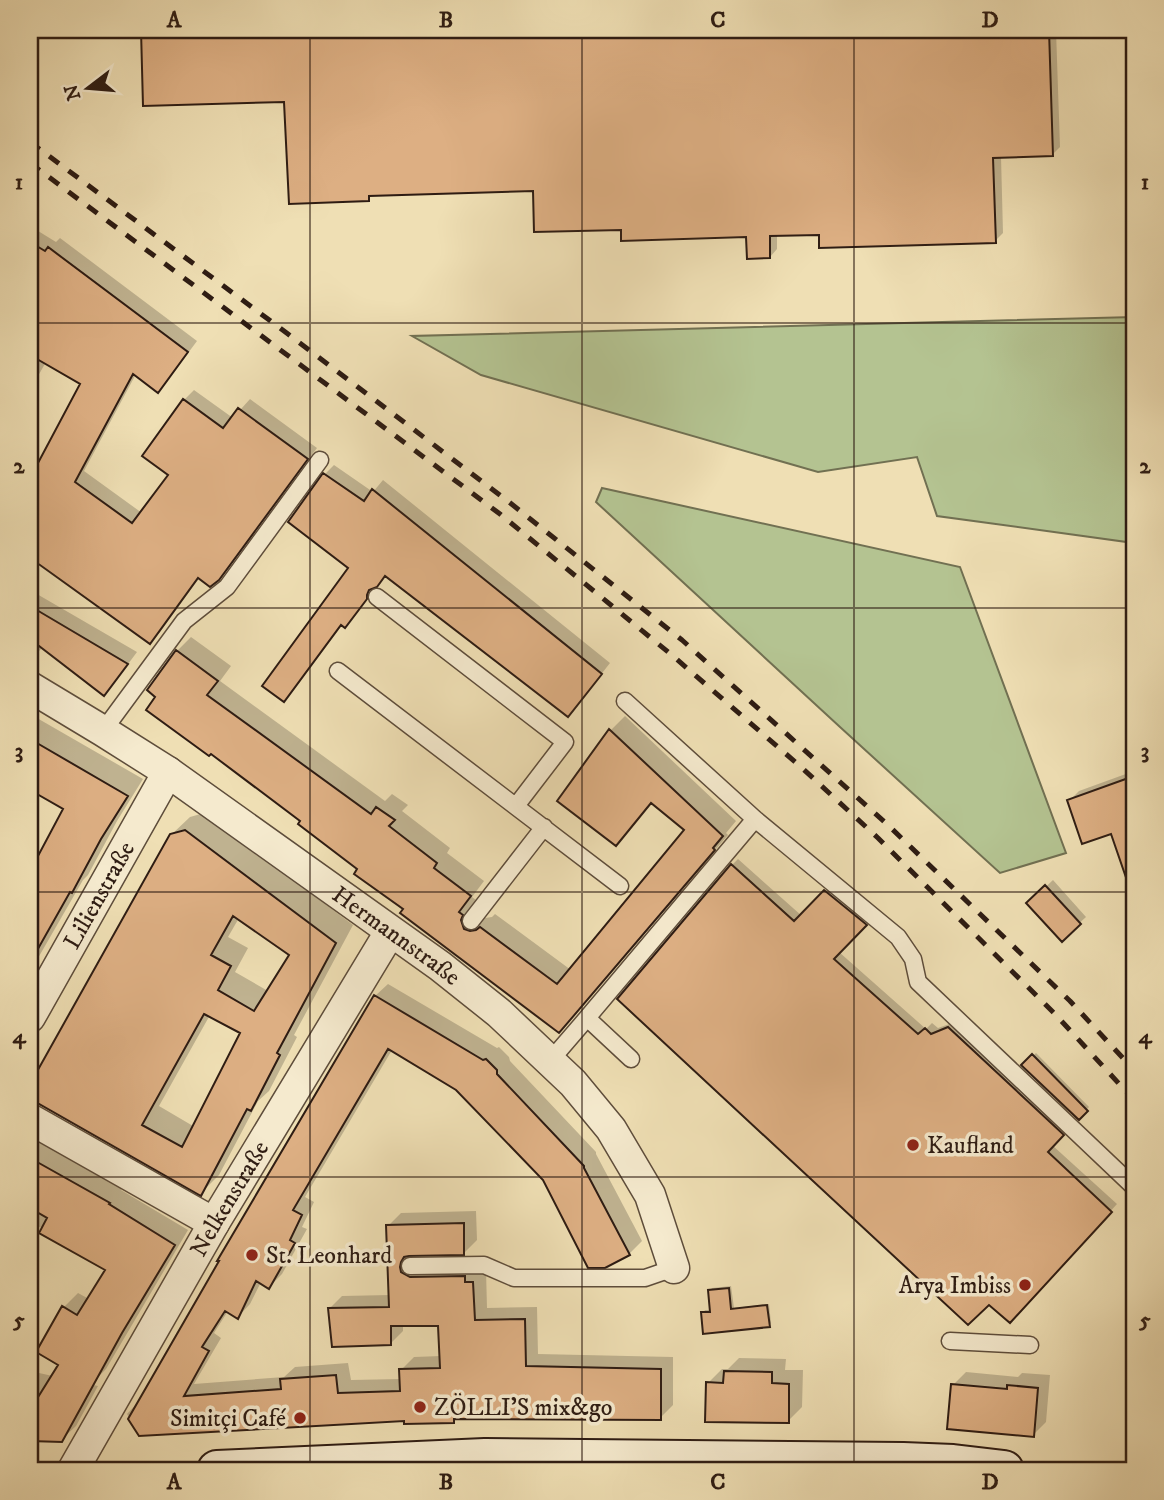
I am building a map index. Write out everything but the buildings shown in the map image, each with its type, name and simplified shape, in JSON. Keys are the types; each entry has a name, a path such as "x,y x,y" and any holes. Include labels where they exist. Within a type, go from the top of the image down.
{"main road":[{"path":"217,1470 435,1465 485,1458 824,1465 929,1463 1004,1470"}],"street":[{"name":"Hermannstraße","path":"30,687 168,772 390,932 445,958 573,1083 611,1129 646,1186 674,1268"},
{"name":"Lilienstraße","path":"30,1017 168,772"},
{"name":"Nelkenstraße","path":"73,1470 214,1223 390,932"},
{"path":"30,1119 214,1223"}],"lane":[{"path":"103,731 184,621 227,587 320,460"},
{"path":"377,597 565,742 516,806"},
{"path":"338,671 620,886"},
{"path":"625,701 755,819 898,937 913,959 919,982 1134,1187"},
{"path":"550,1061 755,819"},
{"path":"471,921 544,828"},
{"path":"587,1018 631,1059"},
{"path":"410,1266 484,1265 514,1278 645,1278 674,1268"},
{"path":"950,1341 1030,1345"}],"green space":[{"path":"1134,317 1134,543 937,516 917,457 818,472 481,375 412,336"},
{"path":"602,488 960,567 1066,853 1000,873 596,502"}],"railway":[{"path":"30,142 509,502 682,640 889,826 1070,1001 1134,1070"},
{"path":"30,163 500,514 673,656 878,838 1055,1014 1134,1100"}],"place":[{"name":"Kaufland","path":"913,1145"},
{"name":"St. Leonhard","path":"252,1255"},
{"name":"Arya Imbiss","path":"1025,1285"},
{"name":"ZÖLLI'S mix&go","path":"420,1407"},
{"name":"Simitçi Café","path":"300,1418"}]}
